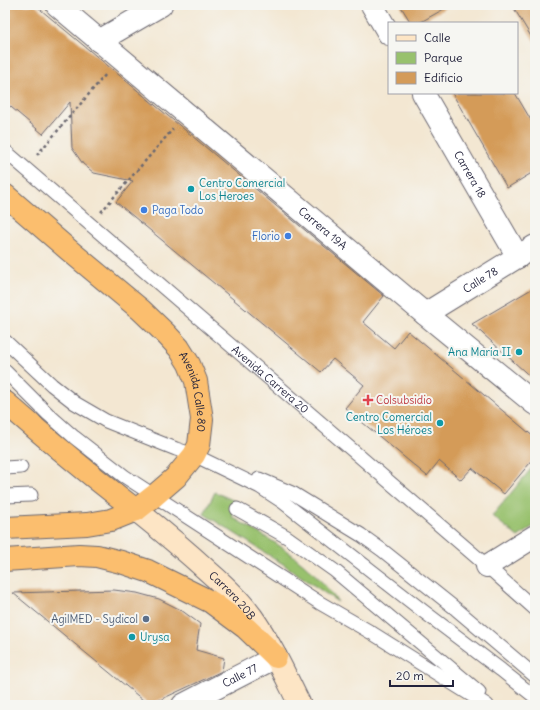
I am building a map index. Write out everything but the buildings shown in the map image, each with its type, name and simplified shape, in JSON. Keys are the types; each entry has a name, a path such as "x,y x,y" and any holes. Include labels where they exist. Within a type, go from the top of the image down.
{"highway":[{"name":"Avenida Calle 80","path":"5,196 141,310 179,348 196,381 201,404 202,419 199,444 194,455 176,477 136,510 111,520 87,524 5,528"},
{"path":"5,402 36,430 136,510"},
{"path":"5,560 78,555 97,556 148,571 210,602 246,628 276,657"}],"street":[{"name":"Carrera 19A","path":"57,5 425,314 535,404"},
{"path":"99,40 161,5"},
{"path":"372,5 388,32"},
{"name":"Carrera 18","path":"424,94 526,251"},
{"name":"Calle 78","path":"425,314 526,251"},
{"name":"Carrera 20B","path":"136,510 221,582 251,616 264,634 300,705"},
{"path":"487,566 535,536"},
{"name":"Calle 77","path":"183,705 276,657"}],"lane":[{"name":"Avenida Carrera 20","path":"5,151 535,609"},
{"path":"5,341 52,385 75,403 106,421 194,455 260,487 282,502 535,697"},
{"path":"5,371 48,414 74,437 124,476 320,603 372,633 487,705"},
{"path":"5,468 21,467"},
{"path":"255,477 294,494 361,535 456,609 535,676"},
{"path":"5,496 31,495"},
{"path":"237,509 287,537 335,571 495,705"}],"path":[{"path":"25,169 120,58"},
{"path":"90,224 187,113"}],"green space":[{"path":"535,464 535,525 518,537 492,516"},
{"path":"215,492 239,503 232,517 292,555 316,575 338,602 283,564 204,514"}],"place":[{"name":"Centro Comercial Los Heroes","path":"191,189"},
{"name":"Paga Todo","path":"144,210"},
{"name":"Florio","path":"288,236"},
{"name":"Ana María II","path":"519,352"},
{"name":"Colsubsidio","path":"368,400"},
{"name":"Centro Comercial Los Héroes","path":"440,423"},
{"name":"AgilMED - Sydicol","path":"146,619"},
{"name":"Urysa","path":"132,637"}]}
